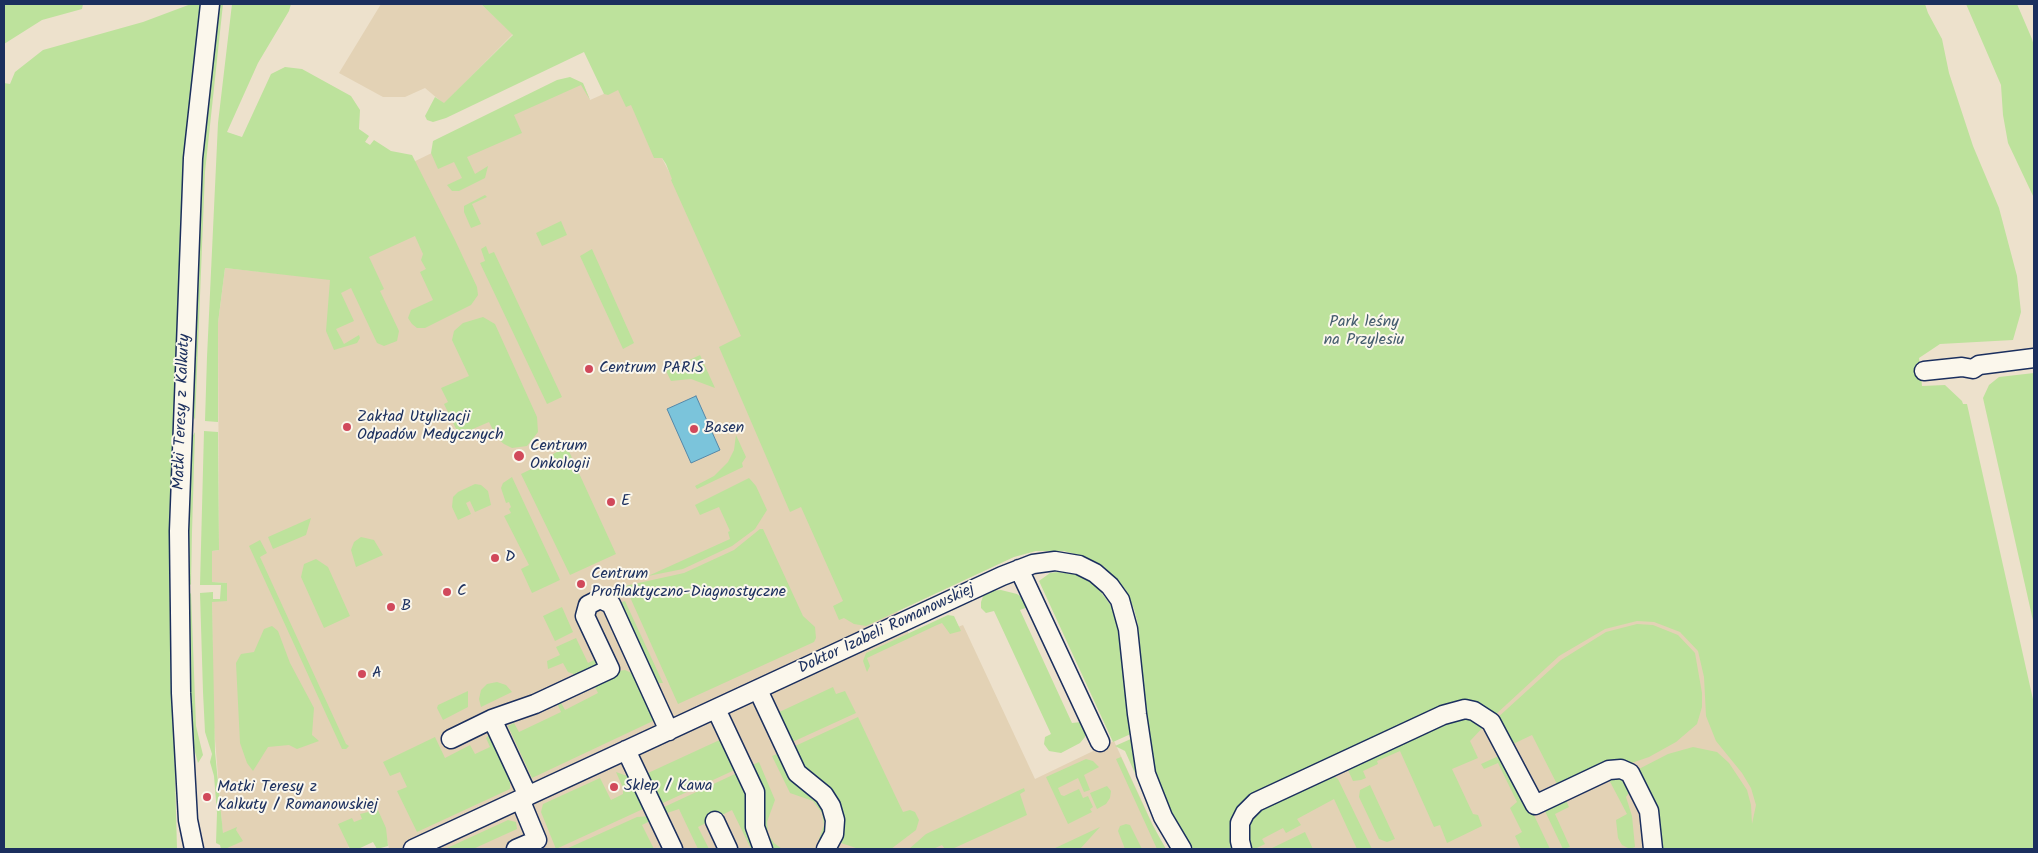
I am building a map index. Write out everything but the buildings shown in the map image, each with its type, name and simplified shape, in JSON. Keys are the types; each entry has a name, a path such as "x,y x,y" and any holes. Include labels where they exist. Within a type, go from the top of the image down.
{"street":[{"name":"Matki Teresy z Kalkuty","path":"194,849 188,820 180,667 179,530 193,158 210,4"},
{"path":"1924,371 1962,367 1973,369 1979,365 2034,358"},
{"name":"Doktor Izabeli Romanowskiej","path":"413,849 1019,569 1055,561 1079,565 1095,573 1117,594 1126,614 1146,774 1163,817 1182,849"},
{"path":"1019,569 1100,742"},
{"path":"610,669 585,616 588,605 600,599 611,604 669,731"},
{"path":"451,739 492,719 535,704 636,657"},
{"path":"758,690 793,766 802,778 824,795 831,806 835,820 834,834 826,849"},
{"path":"716,709 755,792 755,827 758,840 763,849"},
{"path":"1242,849 1240,823 1245,813 1256,802 1443,715 1465,709 1474,711 1491,722 1535,805 1609,770 1627,771 1635,779 1647,806 1654,849"},
{"path":"492,719 524,798 540,844 516,849"},
{"path":"626,750 673,849"},
{"name":"Matki Teresy z Kalkuty","path":"184,849 188,820"},
{"path":"715,821 728,849"}],"shaded area":[{"path":"381,4 481,4 513,34 444,104 425,88 405,97 383,97 339,73"},
{"name":"Centrum Onkologii","path":"578,82 584,86 590,100 624,85 909,634 950,616 955,628 963,625 1035,779 1114,741 1164,849 389,849 385,831 345,849 224,849 213,715 212,601 227,601 227,583 212,582 212,551 219,550 218,323 225,268 330,279 350,132 403,167"},
{"path":"1694,550 1783,849 1227,849 1185,753"}],"green space":[{"path":"4,4 83,4 82,9 42,20 4,44"},
{"path":"191,4 202,4 185,157 170,591 177,849 4,849 4,83 10,84 15,72 43,50 143,22"},
{"path":"218,4 223,4 205,172 195,420 192,413 201,158"},
{"path":"232,4 291,4 289,11 258,63 227,132 242,137 271,74 285,67 302,69 351,96 360,110 359,129 369,136 365,142 370,145 374,140 391,151 412,155 455,240 477,287 478,295 471,305 425,328 417,328 412,324 408,318 411,310 433,300 420,272 426,269 421,260 423,254 415,236 369,257 384,289 380,291 399,331 397,341 384,346 377,343 351,288 341,293 354,321 336,329 344,344 359,335 360,338 357,343 334,350 326,331 330,280 225,268 218,323 218,422 205,421 207,357 218,123"},
{"name":"Park leśny na Przylesiu","path":"481,4 1925,4 1942,39 1949,73 1973,146 1999,208 2017,276 2021,312 2013,340 1940,344 1919,358 1922,386 1945,385 1963,404 1967,404 2034,704 2034,849 1659,849 1635,771 1668,754 1693,747 1717,752 1729,763 1747,790 1751,805 1752,824 1756,805 1751,788 1742,773 1716,741 1706,716 1704,677 1698,651 1680,632 1654,622 1637,621 1605,629 1559,656 1494,716 1477,706 1259,794 1236,849 1191,849 1170,816 1154,771 1141,688 1138,625 1134,609 1125,589 1103,566 1085,557 1064,551 1036,551 1014,557 866,626 854,624 844,618 839,620 833,606 843,601 801,507 790,512 719,347 741,336 671,180 666,164 662,158 654,158 631,105 626,107 618,90 608,95 604,94 584,52 446,118 433,122 427,120 425,116 435,97 444,103 513,35"},
{"path":"1966,4 2017,4 2032,39 2034,46 2034,198 2008,143 2003,115 2001,85"},
{"path":"570,77 583,83 590,100 581,85 514,115 522,133 467,157 475,174 488,166 485,178 459,191 452,191 447,185 462,178 454,162 438,169 431,153 433,141 557,80"},
{"path":"485,195 487,197 472,204 481,224 471,228 464,212 464,206"},
{"path":"561,221 567,235 542,246 536,233"},
{"path":"486,246 489,254 494,252 562,397 547,404 480,263 485,261 481,249"},
{"path":"592,249 634,343 623,349 580,256"},
{"path":"483,317 495,324 537,417 538,432 527,446 512,448 504,444 497,438 489,422 459,435 444,404 448,402 441,388 469,376 452,340 454,331 463,323"},
{"path":"700,355 715,388 691,379 671,381 666,371"},
{"path":"2034,373 2034,625 1983,398 1989,385 1999,377"},
{"path":"204,431 218,432 219,550 212,551 212,582 227,583 227,601 212,602 215,752 223,833 237,827 236,830 243,841 225,849 221,849 220,845 216,843 217,813 214,776 210,762 212,754 205,732 200,593 213,592 213,599 220,599 221,585 200,585"},
{"path":"195,432 191,585 186,581 187,531 191,439"},
{"path":"736,435 746,457 742,463 743,467 697,489 695,486 714,476 728,462 734,450"},
{"path":"567,447 616,554 570,575 521,474 554,458 553,454"},
{"path":"512,477 560,580 532,593 521,569 529,565 504,516 511,513 509,509 511,507 509,502 506,503 501,488 503,483"},
{"path":"749,478 756,486 767,510 755,529 732,546 683,569 648,576 730,539 728,532 730,531 719,507 700,515 695,505"},
{"path":"475,484 481,485 488,491 491,505 475,512 470,501 466,503 471,514 458,520 452,507 453,497 458,492"},
{"path":"311,518 306,535 273,549 268,537"},
{"path":"760,529 763,529 803,616 815,627 816,638 814,642 678,704 625,586 684,573 734,550"},
{"path":"361,537 374,540 383,555 356,567 351,550 354,542"},
{"path":"260,540 267,553 260,557 346,744 349,746 346,749 342,749 249,546"},
{"path":"316,559 328,567 350,616 324,628 301,577 304,564"},
{"path":"1050,573 1080,575 1095,584 1115,611 1133,733 1113,742 1039,581"},
{"path":"1001,590 1017,594 1027,601 1028,607 1020,610 1072,723 1081,722 1086,731 1085,737 1080,743 1061,753 1049,751 1044,744 1045,737 1051,734 994,611 986,613 981,608 984,594 989,591"},
{"path":"191,593 196,726 203,755 198,763 192,741 189,693 186,597"},
{"path":"625,601 663,683 654,683 617,604"},
{"path":"562,607 573,632 555,641 543,616"},
{"path":"948,615 954,616 961,631 950,634 942,623 937,625 867,658 870,666 867,672 863,661 866,653"},
{"path":"1637,624 1653,625 1678,635 1695,653 1702,693 1702,707 1697,724 1676,742 1649,757 1559,788 1532,735 1511,745 1496,719 1561,660 1606,632"},
{"path":"272,626 278,631 290,663 314,708 312,735 319,741 297,749 289,745 268,747 253,771 247,763 240,743 236,663 241,654 254,652 264,629"},
{"path":"576,638 588,663 596,659 598,665 579,676 568,672 563,663 548,669 547,661 560,655 556,647"},
{"path":"625,670 634,674 656,717 653,721 532,778 508,726 514,723 519,732 561,712 557,703 560,701 565,710 598,693 594,685 596,682"},
{"path":"497,682 506,685 512,692 481,707 479,699 481,690 487,684"},
{"path":"833,687 836,694 845,691 856,713 788,744 775,714"},
{"path":"468,691 468,707 443,720 437,708 438,705"},
{"path":"1457,715 1486,724 1470,741 1478,758 1452,769 1473,814 1478,815 1482,826 1447,843 1440,825 1434,827 1400,751 1377,761 1378,764 1363,771 1366,778 1361,780 1353,781 1348,766"},
{"path":"858,717 903,812 910,810 915,812 919,820 916,830 891,849 859,849 841,843 844,823 840,804 802,765 793,747"},
{"path":"489,735 510,781 510,789 417,832 397,791 407,787 400,772 390,776 383,762 435,737 445,758 470,745 475,754 490,747 486,738"},
{"path":"724,738 739,768 663,803 661,800 658,801 646,776 648,773"},
{"path":"1133,738 1152,811 1125,751 1115,746"},
{"path":"782,752 803,785 830,815 821,848 818,842 824,825 822,813 813,801 790,793 772,756"},
{"path":"1501,755 1532,811 1550,849 1521,849 1515,836 1522,832 1510,808 1517,802 1498,763 1484,769 1481,764"},
{"path":"1121,757 1152,824 1166,849 1157,849 1116,759"},
{"path":"1086,759 1093,761 1099,767 1084,775 1090,790 1084,792 1078,778 1058,788 1061,795 1064,796 1079,789 1083,798 1088,796 1093,807 1090,809 1092,812 1068,824 1046,777"},
{"path":"759,762 775,800 767,822 768,834 774,843 782,849 770,849 748,767"},
{"path":"616,772 633,778 645,808 556,849 541,812 543,804 600,778 611,800 623,794 623,788"},
{"path":"737,773 747,796 748,834 754,849 751,849 732,810 698,827 709,849 698,849 679,809 664,814 662,808"},
{"path":"1330,774 1338,779 1372,849 1357,849 1334,799 1297,819 1301,825 1286,833 1283,828 1262,839 1265,844 1257,848 1252,849 1247,846 1245,841 1251,814"},
{"path":"1622,774 1631,790 1626,797 1632,816 1635,847 1630,849 1622,845 1618,838 1616,820 1627,814 1607,776"},
{"path":"1370,785 1395,839 1387,842 1379,839 1359,797 1360,790"},
{"path":"1107,786 1111,791 1110,798 1106,804 1097,809 1090,793"},
{"path":"1024,788 1025,791 1020,794 1027,815 952,849 945,849 942,845 933,849 909,849 926,834"},
{"path":"1564,796 1569,807 1555,814 1570,847 1563,849 1544,809"},
{"path":"373,799 386,828 388,846 377,849 373,842 358,849 350,849 338,824 352,818 354,822 362,819 360,814 368,812 370,808 368,801"},
{"path":"651,816 650,821 642,825 654,849 566,849 637,817"},
{"path":"508,820 516,822 517,829 473,849 445,849"},
{"path":"1130,825 1142,849 1125,849 1118,831 1120,826"},
{"path":"1100,827 1080,849 1053,849"},
{"path":"1305,832 1313,849 1270,849"}],"water":[{"name":"Basen","path":"696,396 720,450 691,463 667,409"}],"place":[{"name":"Centrum PARIS","path":"589,369"},
{"name":"Zakład Utylizacji Odpadów Medycznych","path":"347,427"},
{"name":"Basen","path":"694,429"},
{"name":"Centrum Onkologii","path":"519,456"},
{"name":"E","path":"611,502"},
{"name":"D","path":"495,558"},
{"name":"Centrum Profilaktyczno-Diagnostyczne","path":"581,584"},
{"name":"C","path":"447,592"},
{"name":"B","path":"391,607"},
{"name":"A","path":"362,674"},
{"name":"Sklep / Kawa","path":"614,787"},
{"name":"Matki Teresy z Kalkuty / Romanowskiej","path":"207,797"}]}
